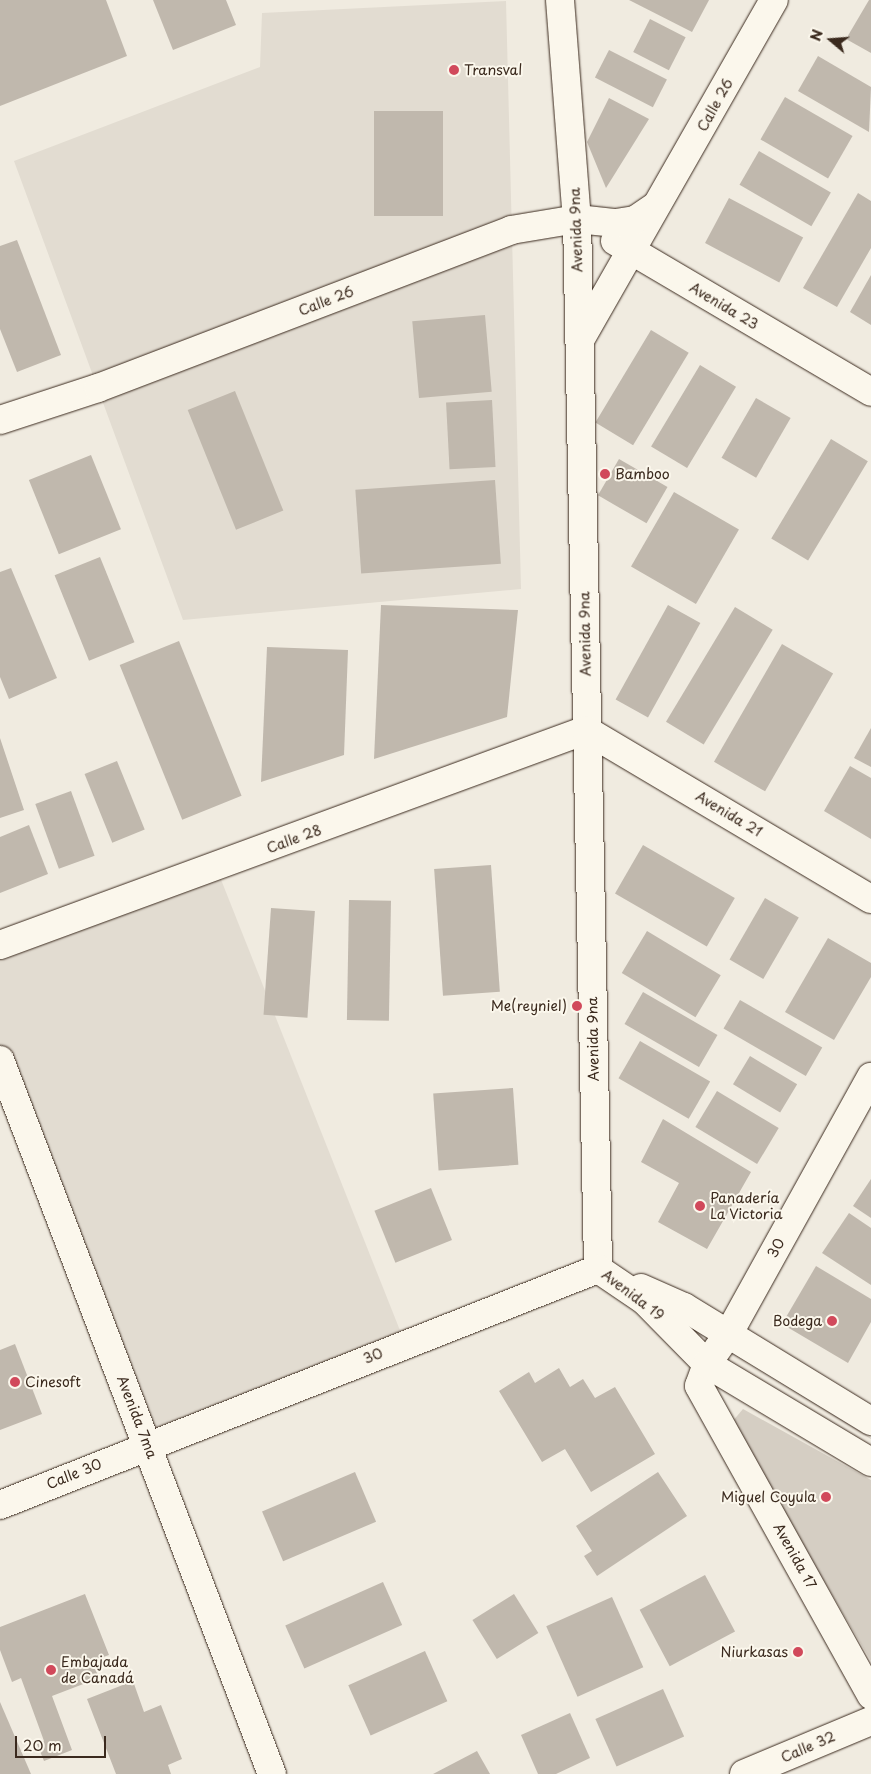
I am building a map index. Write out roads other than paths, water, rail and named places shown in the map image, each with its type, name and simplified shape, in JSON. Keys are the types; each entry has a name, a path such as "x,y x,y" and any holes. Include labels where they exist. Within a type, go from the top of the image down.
{"street":[{"name":"Avenida 9na","path":"560,0 577,219 598,1269"},
{"name":"Calle 26","path":"579,341 654,207 674,178 774,0"},
{"name":"Calle 26","path":"0,420 98,388 511,230 577,219 616,223 635,220 654,207"},
{"name":"Avenida 23","path":"577,219 871,392"},
{"name":"Avenida 21","path":"586,730 871,899"},
{"name":"Calle 28","path":"0,945 586,730"},
{"name":"Avenida 7ma","path":"0,1060 148,1444 272,1774"},
{"name":"30","path":"707,1364 729,1333 871,1077"},
{"name":"Avenida 19","path":"598,1269 684,1307 871,1421"},
{"name":"Avenida 19","path":"598,1269 645,1301 707,1364 871,1462"},
{"name":"30","path":"148,1444 598,1269"},
{"name":"Avenida 17","path":"707,1364 699,1386 871,1695"},
{"name":"Calle 30","path":"0,1505 148,1444"},
{"name":"Calle 32","path":"744,1774 871,1721"}],"place":[{"name":"Transval","path":"454,70"},
{"name":"Bamboo","path":"605,474"},
{"name":"Me(reyniel)","path":"577,1006"},
{"name":"Panadería La Victoria","path":"700,1206"},
{"name":"Bodega","path":"832,1321"},
{"name":"Cinesoft","path":"15,1382"},
{"name":"Miguel Coyula","path":"826,1497"},
{"name":"Niurkasas","path":"798,1652"},
{"name":"Embajada de Canadá","path":"51,1670"}]}
